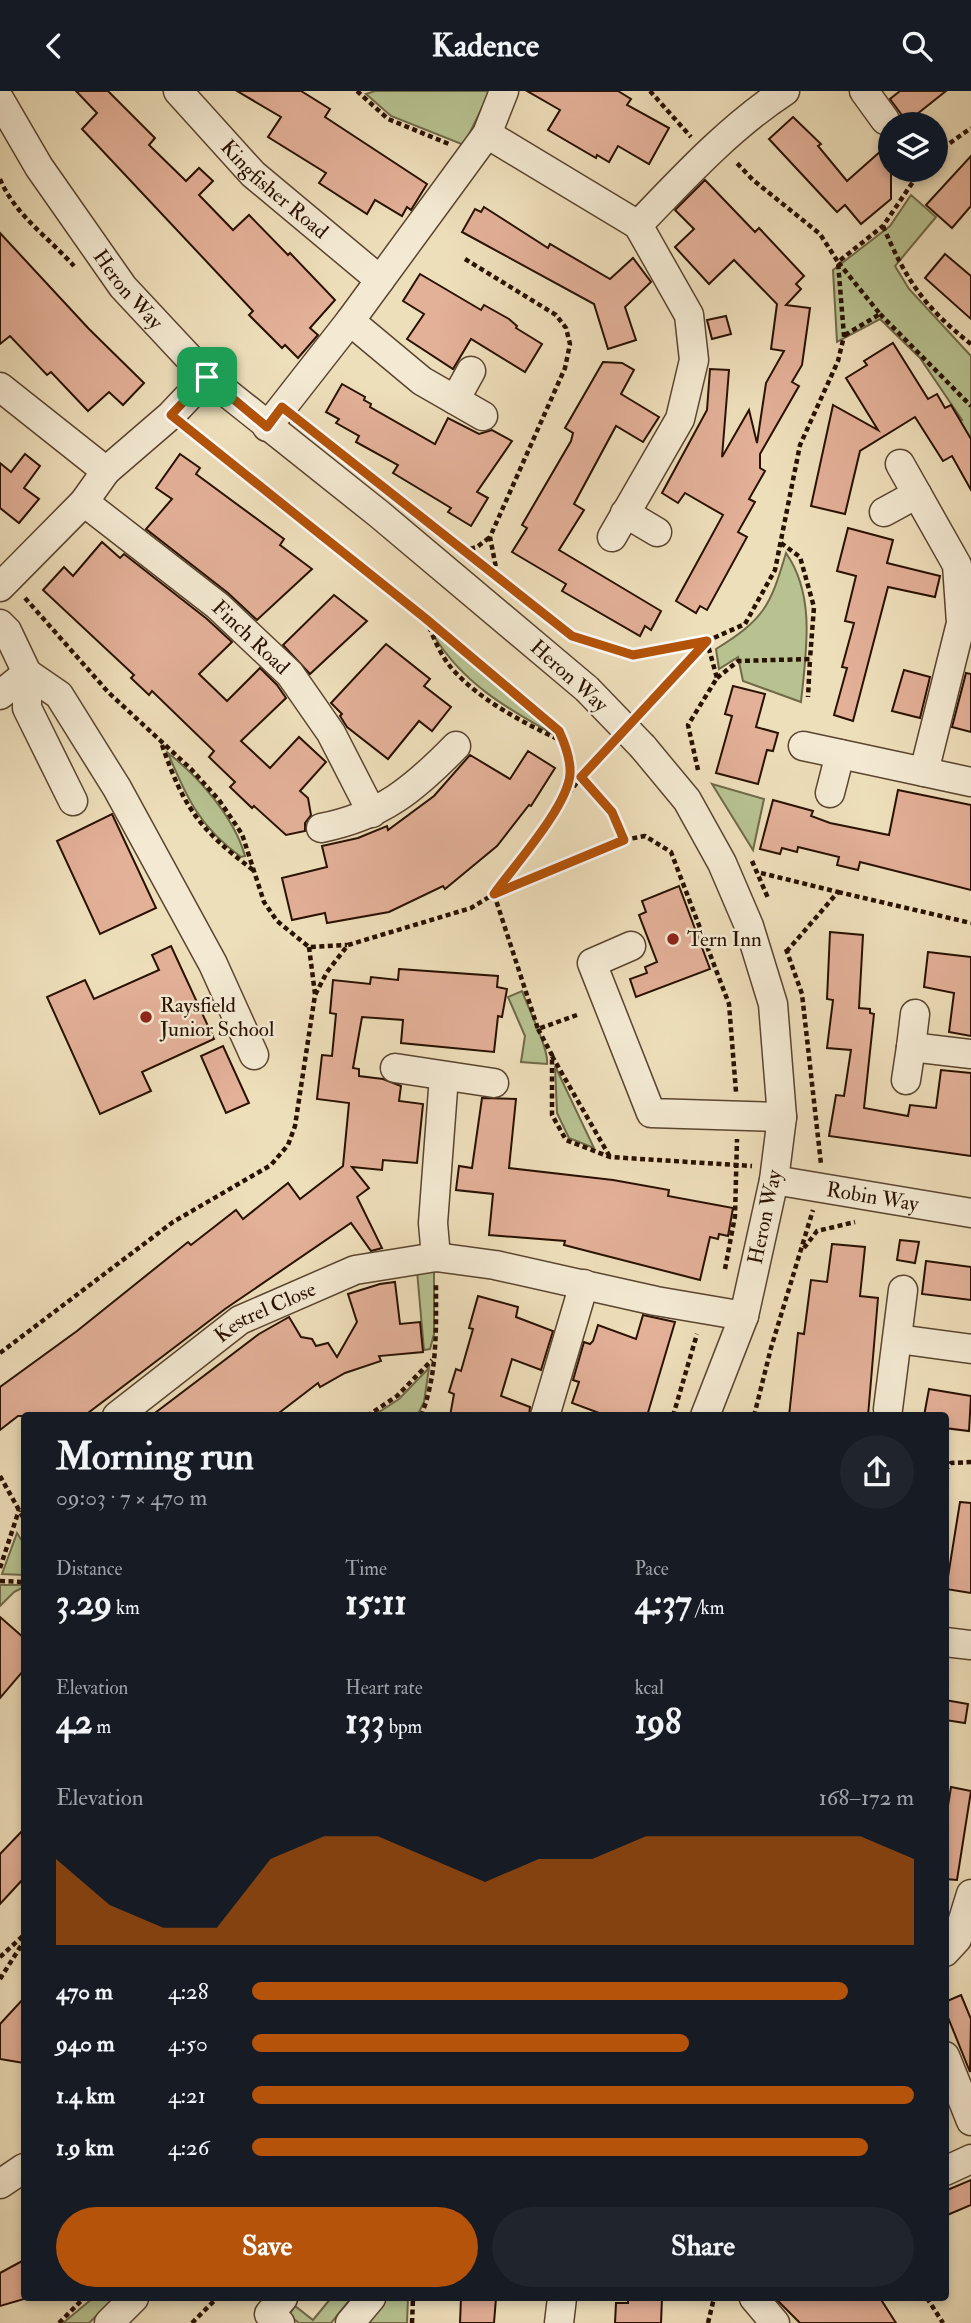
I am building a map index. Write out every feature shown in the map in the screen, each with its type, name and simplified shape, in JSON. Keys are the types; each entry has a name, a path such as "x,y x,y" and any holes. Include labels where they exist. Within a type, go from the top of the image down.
{"street":[{"name":"Kingfisher Road","path":"178,91 253,174 380,280"},
{"path":"267,427 350,321 479,144 504,91"},
{"path":"638,225 714,150 764,105 785,91"},
{"path":"864,91 879,112"},
{"name":"Heron Way","path":"0,100 38,167 123,287 207,377 379,514 587,689 630,743 687,800 722,863 749,926 773,1004 782,1117 775,1173 744,1316 707,1412"},
{"path":"479,144 638,225 689,315 694,360 680,419 619,525 657,532"},
{"path":"350,321 422,381 483,416"},
{"path":"454,400 471,371"},
{"path":"4,583 84,502 106,471 171,415 207,377"},
{"path":"0,387 106,471"},
{"path":"900,464 957,565 961,622 924,772"},
{"path":"884,512 917,494"},
{"name":"Finch Road","path":"84,502 218,606 290,674 331,733 372,813"},
{"path":"0,624 7,631 27,673 27,708 73,801"},
{"path":"0,695 27,673"},
{"path":"27,673 59,695 117,788 208,953 254,1055"},
{"path":"321,828 372,813 418,785 456,746"},
{"path":"803,746 971,782"},
{"path":"830,793 840,754"},
{"path":"631,946 592,963 651,1113 782,1117"},
{"path":"906,1080 915,1014"},
{"path":"911,1047 971,1054"},
{"path":"395,1068 494,1083"},
{"path":"436,1257 433,1223 444,1076"},
{"name":"Robin Way","path":"775,1173 820,1175 971,1213"},
{"name":"Kestrel Close","path":"122,1412 240,1320 355,1270 436,1257 744,1316"},
{"path":"546,1412 584,1284"},
{"path":"888,1409 903,1290"},
{"path":"898,1339 971,1349"},
{"path":"949,1642 971,1645"},
{"path":"949,1948 957,1939 971,1894"},
{"path":"949,2066 971,2121"},
{"path":"949,2169 971,2159"},
{"path":"0,2184 21,2170"},
{"path":"109,2323 131,2301"},
{"path":"280,2301 269,2314 280,2323"},
{"path":"350,2323 368,2301"},
{"path":"559,2323 562,2301"},
{"path":"757,2301 775,2323"}],"path":[{"path":"357,91 388,119 479,144"},
{"path":"650,91 714,150 820,234 838,262 880,314 971,406"},
{"path":"948,144 971,128"},
{"path":"838,262 883,226 913,182"},
{"path":"883,226 903,273 939,319 971,344"},
{"path":"461,551 477,547 490,537 550,408 565,368 570,344 566,328 556,315 465,259"},
{"path":"519,595 572,636 633,655 707,641 745,624 775,570 800,445 838,361 844,336 838,262"},
{"path":"844,336 880,314"},
{"path":"171,415 425,618 559,731 564,742 570,775 556,810"},
{"path":"490,537 498,578"},
{"path":"451,543 471,559"},
{"path":"781,543 800,557 814,607 808,697"},
{"path":"492,574 509,586"},
{"path":"4,583 110,693 191,768 219,800 242,834 264,902 277,921 309,947 348,945 471,908 494,894 624,840 645,836 671,852 729,1004 738,1117 735,1216 721,1287 699,1328 674,1412"},
{"path":"425,618 437,647 457,675 480,694 564,742"},
{"path":"635,719 707,641"},
{"path":"717,678 738,661 810,659"},
{"path":"494,894 581,777 630,743"},
{"path":"162,744 178,790 195,819 217,842 254,871"},
{"path":"581,777 612,812 624,840"},
{"path":"760,873 971,923"},
{"path":"787,951 838,892"},
{"path":"494,894 538,1029 610,1157"},
{"path":"315,995 327,972 348,945"},
{"path":"0,1353 173,1222 271,1165 288,1145 295,1126 315,995 309,947"},
{"path":"538,1029 577,1015"},
{"path":"552,1055 552,1115 566,1140 610,1157 737,1165 775,1173"},
{"path":"756,1412 820,1175"},
{"path":"801,1253 817,1231 846,1222 859,1223"},
{"path":"422,1412 434,1358 436,1257"},
{"path":"373,1412 397,1396 434,1358"},
{"path":"949,1466 951,1463 971,1462"},
{"path":"0,1476 21,1514"},
{"path":"0,1568 19,1510"},
{"path":"0,1581 21,1582"},
{"path":"0,1957 21,1938"},
{"path":"0,1979 21,1946"},
{"path":"58,2323 81,2301"},
{"path":"192,2323 214,2301"},
{"path":"412,2323 413,2301"},
{"path":"708,2323 712,2301"},
{"path":"929,2301 943,2323"}],"green space":[{"path":"375,91 490,91 464,145 391,116 366,94"},
{"path":"911,195 936,217 895,266 909,289 971,356 971,447 953,426 962,420 920,358 880,319 837,342 833,270 890,226"},
{"path":"786,553 802,587 807,625 801,702 743,681 738,657 719,669 716,649 745,629 763,610 775,587"},
{"path":"436,632 556,732 553,734 519,714 472,681 446,653 434,636"},
{"path":"168,753 192,774 214,799 233,827 245,856 241,857 215,835 196,811"},
{"path":"712,784 764,799 753,850"},
{"path":"522,991 542,1039 547,1064 521,1062 525,1036 508,997"},
{"path":"555,1066 594,1148 569,1138 557,1113"},
{"path":"434,1269 434,1334 430,1349 424,1350 417,1271"},
{"path":"429,1368 424,1402 419,1412 379,1412 399,1399"},
{"path":"17,1533 21,1539 21,1575 2,1574"},
{"path":"0,1585 21,1585 21,1588 0,1606"},
{"path":"89,2301 112,2301 89,2323 63,2323"},
{"path":"329,2301 349,2301 331,2323 299,2323 289,2315 295,2306 313,2320"},
{"path":"383,2301 408,2301 407,2323 366,2323"}],"building":[{"path":"76,91 108,91 155,138 149,145 186,181 199,168 213,181 199,195 233,230 249,215 335,300 310,328 318,335 298,358 285,345 282,348 249,315 253,311 82,129 97,113"},
{"path":"237,91 301,91 330,109 325,117 427,184 411,210 407,207 402,216 375,200 367,214 319,183 326,173 268,137 281,117"},
{"path":"527,91 618,91 631,99 627,105 669,128 649,164 618,146 609,162 597,155 596,158 548,130 560,110"},
{"path":"900,91 946,91 920,112 900,112 890,99"},
{"path":"793,117 821,144 818,146 847,181 878,154 878,182 891,182 891,199 861,224 845,205 837,212 769,139"},
{"path":"971,156 971,206 952,228 926,205"},
{"path":"705,180 755,232 759,228 804,276 796,284 801,289 786,305 810,308 802,365 792,382 799,386 760,454 760,468 765,471 749,499 755,502 738,532 747,537 707,610 700,606 696,613 676,601 723,515 685,493 678,503 662,493 707,410 710,369 729,370 722,457 749,410 757,443 766,383 784,351 771,349 777,304 734,260 709,284 675,247 694,229 675,210"},
{"path":"484,207 548,248 550,244 610,279 633,258 651,282 625,307 636,340 608,349 594,304 462,232 475,209 481,212"},
{"path":"0,233 89,329 144,383 123,405 109,392 88,411 51,372 47,375 10,336 0,344"},
{"path":"945,254 971,276 971,319 925,278"},
{"path":"420,274 481,310 484,305 509,319 516,328 542,344 525,372 471,339 453,369 407,339 424,314 403,301"},
{"path":"726,316 731,334 712,339 707,320"},
{"path":"893,343 928,399 937,394 945,408 951,405 971,439 971,490 952,456 943,461 915,417 860,451 845,514 811,506 833,405 878,430 846,378 867,365 864,361"},
{"path":"603,362 622,363 634,370 621,394 659,417 643,442 616,426 574,504 584,510 559,550 661,611 651,630 645,626 640,636 562,591 566,584 512,552 527,528 522,525 571,441 573,433 565,428"},
{"path":"342,384 365,397 364,400 371,404 370,407 435,444 448,418 479,434 492,430 512,441 477,492 488,498 471,526 448,512 451,508 393,473 398,465 356,442 359,436 336,423 339,419 326,412"},
{"path":"25,454 40,466 24,488 39,499 19,523 0,508 0,463 11,472"},
{"path":"180,454 200,468 196,474 284,539 280,545 312,569 257,620 228,593 146,529 172,499 156,488"},
{"path":"848,528 893,540 887,563 940,576 935,597 888,587 853,721 834,715 847,668 842,667 854,623 845,621 856,576 837,571"},
{"path":"102,542 120,558 124,554 232,642 199,674 227,701 260,668 277,685 286,698 241,741 270,768 299,737 326,762 300,791 308,798 311,815 305,823 305,831 286,835 254,806 252,808 230,787 235,782 209,757 214,751 152,691 149,695 131,678 134,675 43,590 64,567 73,576"},
{"path":"334,595 367,621 310,674 283,645"},
{"path":"386,644 430,679 424,686 451,707 432,731 419,721 388,759 347,727 340,716 342,714 331,703"},
{"path":"904,670 930,677 920,718 892,711"},
{"path":"966,673 971,674 971,732 952,727"},
{"path":"733,686 765,694 756,727 778,733 773,751 767,750 758,784 716,773 732,716 725,714"},
{"path":"528,751 555,768 531,806 529,805 497,846 445,889 443,886 389,912 327,923 325,913 292,920 282,878 327,867 322,846 358,838 387,826 388,830 434,796 470,755 510,779"},
{"path":"898,790 971,805 971,890 860,862 858,870 837,865 839,857 798,847 797,852 782,848 780,854 760,849 773,800 813,811 811,816 830,823 889,835"},
{"path":"112,814 156,908 100,934 57,841"},
{"name":"Tern Inn","path":"679,886 710,969 636,997 630,979 647,973 645,967 657,962 639,915 646,912 642,901"},
{"path":"830,932 863,935 859,1008 870,1009 870,1013 874,1014 864,1108 908,1116 910,1105 936,1108 941,1070 971,1073 971,1156 829,1136 836,1095 844,1096 851,1050 827,1048 833,1000 827,999"},
{"path":"171,946 214,1039 142,1072 151,1091 100,1114 47,997 85,980 94,999 159,970 152,955"},
{"path":"928,952 971,957 971,1036 949,1032 954,993 924,987"},
{"path":"399,969 498,976 497,987 507,989 502,1017 498,1016 494,1052 401,1043 403,1020 362,1017 353,1068 359,1069 359,1076 383,1079 401,1086 399,1101 423,1104 417,1163 383,1160 382,1170 352,1167 369,1188 357,1197 382,1248 371,1251 351,1223 225,1309 89,1412 21,1412 21,1416 0,1430 0,1387 77,1331 188,1242 191,1245 236,1210 243,1219 288,1183 300,1199 343,1166 349,1103 317,1099 322,1055 332,1056 336,1014 330,1013 333,980 370,984 371,977 398,980"},
{"path":"223,1046 249,1103 226,1113 201,1056"},
{"path":"482,1098 516,1099 509,1168 613,1180 669,1190 668,1196 733,1208 728,1236 719,1234 718,1239 710,1237 700,1280 564,1245 565,1241 489,1235 493,1194 456,1190 459,1166 472,1168"},
{"path":"900,1240 919,1242 915,1263 897,1260"},
{"path":"832,1244 865,1247 860,1296 878,1298 868,1412 789,1412 798,1333 804,1334 811,1280 827,1282"},
{"path":"926,1261 971,1267 971,1300 922,1294"},
{"path":"395,1282 400,1324 420,1322 423,1352 379,1356 381,1361 345,1373 320,1387 318,1383 280,1412 156,1412 259,1334 289,1317 301,1337 312,1339 316,1346 328,1343 337,1357 357,1322 348,1294"},
{"path":"478,1296 518,1307 516,1317 553,1331 541,1370 512,1359 501,1396 530,1407 529,1412 451,1412 454,1394 449,1392 456,1369 461,1371 473,1329 469,1328"},
{"path":"643,1315 675,1322 648,1412 596,1412 572,1403 579,1382 573,1380 584,1342 590,1344 593,1341 598,1325 636,1339"},
{"path":"929,1389 971,1396 969,1431 949,1428 949,1412 925,1412"},
{"path":"960,1502 971,1503 971,1593 949,1589 949,1570"},
{"path":"0,1617 21,1635 21,1674 0,1698"},
{"path":"949,1701 968,1704 965,1723 949,1721"},
{"path":"951,1787 971,1791 957,1880 949,1879"},
{"path":"21,1832 21,1881 0,1904 0,1854"},
{"path":"961,1995 971,2019 970,2072 949,2020 949,2000"},
{"path":"21,2001 21,2062 0,2059 0,2024"},
{"path":"971,2180 971,2205 949,2214 949,2189"},
{"path":"21,2262 21,2300 0,2306 0,2273"},
{"path":"461,2301 496,2301 494,2323 460,2323"},
{"path":"662,2301 661,2323 615,2323 616,2303"},
{"path":"778,2301 882,2301 896,2323 800,2323"}],"place":[{"name":"Tern Inn","path":"673,939"},
{"name":"Raysfield Junior School","path":"146,1017"}],"route":[{"path":"207,377 267,427 282,407 572,636 633,655 707,641 581,777 612,812 624,840 494,894 556,810 570,775 568,756 559,731 425,618 171,415 207,377"}]}
